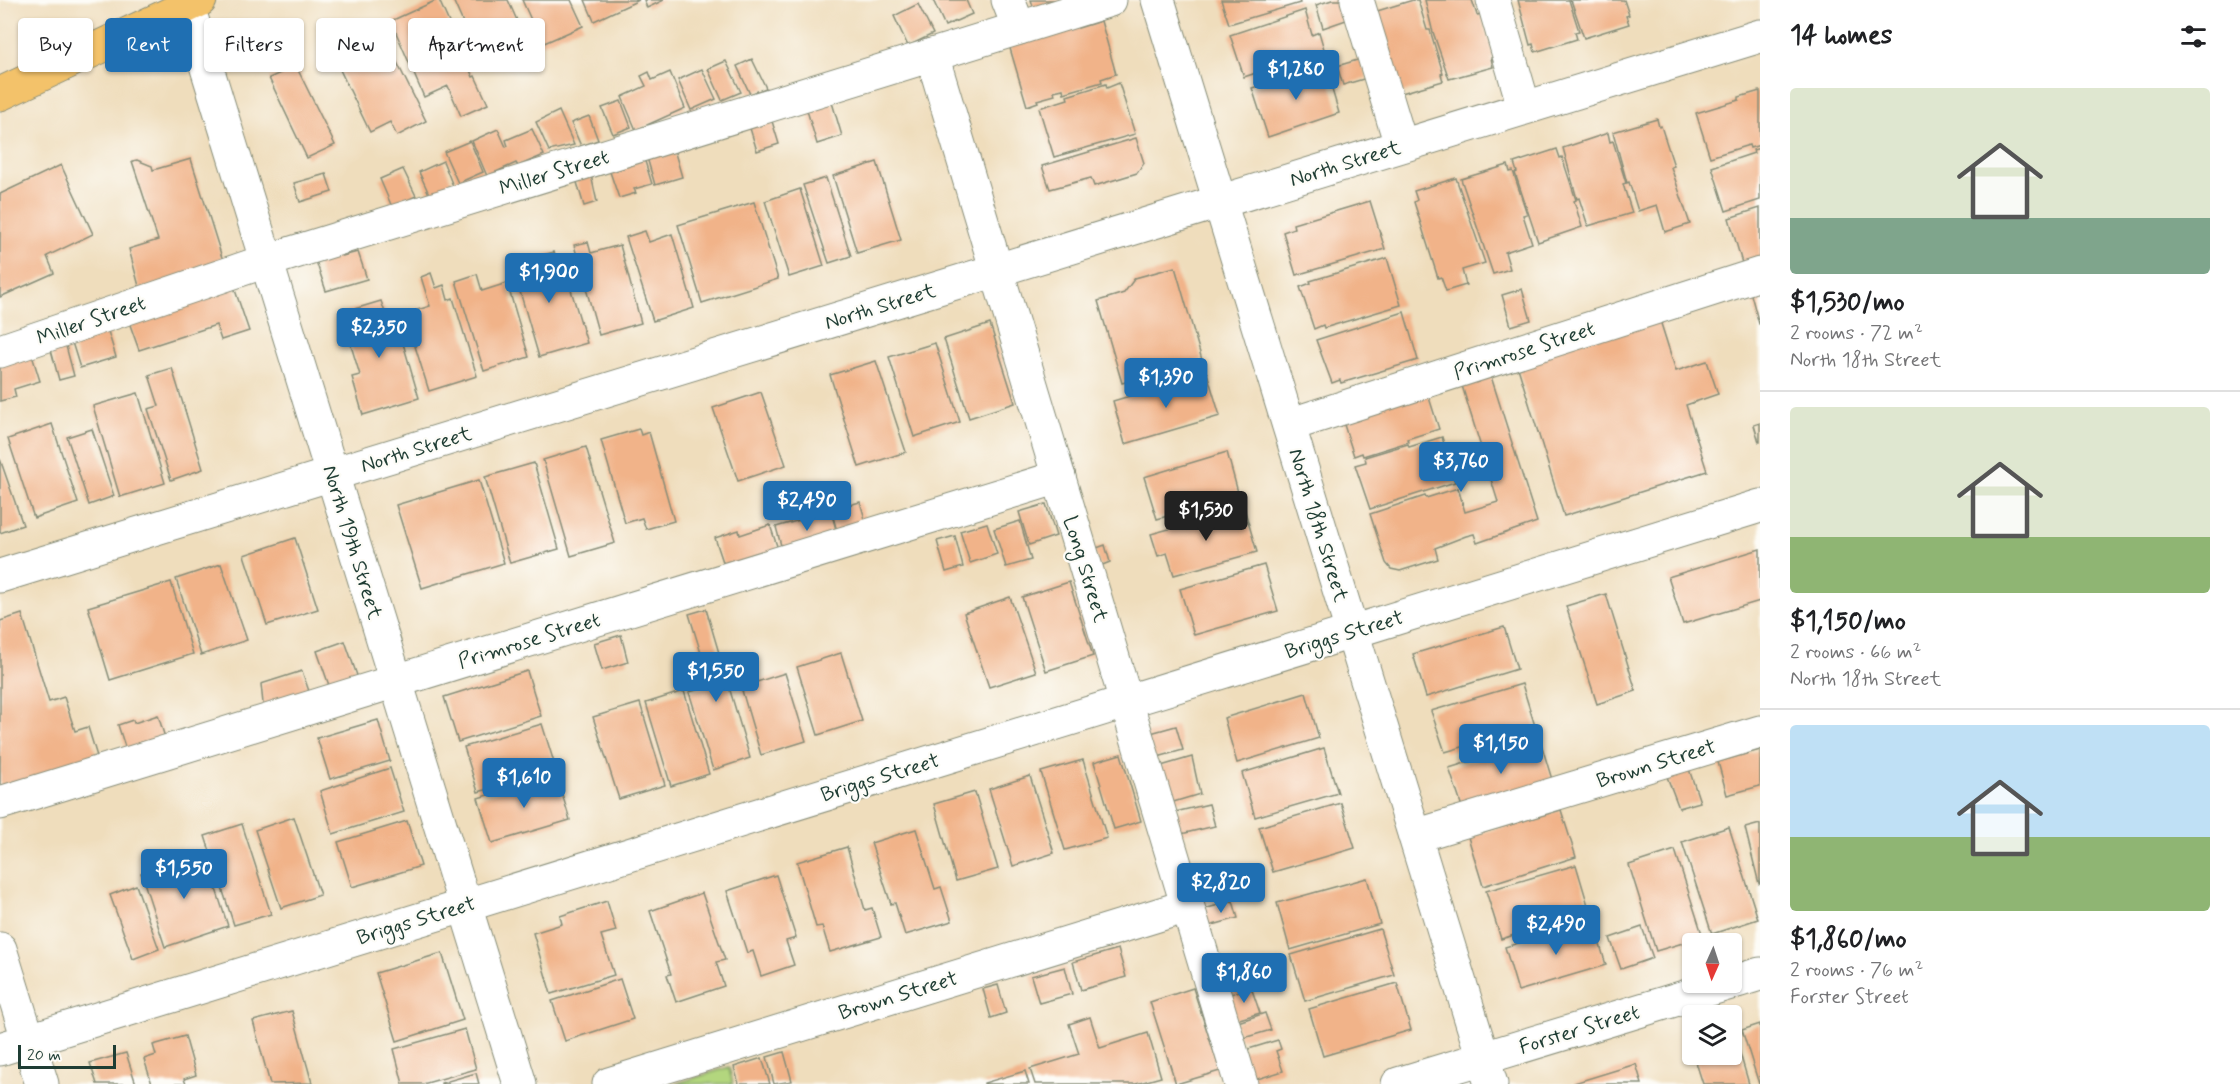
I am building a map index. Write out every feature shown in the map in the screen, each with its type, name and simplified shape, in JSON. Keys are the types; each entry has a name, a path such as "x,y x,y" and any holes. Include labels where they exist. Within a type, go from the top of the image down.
{"main road":[{"path":"0,94 191,2"}],"street":[{"name":"Miller Street","path":"0,351 266,261 932,55 1014,14 1110,0"},
{"name":"North 18th Street","path":"1158,0 1487,1071"},
{"path":"1357,0 1401,145"},
{"path":"1493,0 1524,107"},
{"name":"North 19th Street","path":"191,2 266,261 520,1084"},
{"name":"North Street","path":"0,576 1760,36"},
{"name":"Long Street","path":"932,55 1241,1084"},
{"name":"Primrose Street","path":"1289,425 1760,274"},
{"name":"Primrose Street","path":"0,803 1059,477"},
{"name":"Briggs Street","path":"14,1044 1760,506"},
{"name":"Brown Street","path":"1415,836 1760,732"},
{"name":"Brown Street","path":"609,1084 1187,906"},
{"path":"0,949 14,1044 42,1084"},
{"name":"Forster Street","path":"1398,1084 1487,1071 1760,974"}],"green space":[{"path":"729,1067 733,1084 675,1084"}],"building":[{"path":"437,0 447,18 408,18 408,60 396,33 396,19"},
{"path":"453,0 508,0 516,18 461,18"},
{"path":"522,0 571,0 583,26 545,43 545,18 530,18"},
{"path":"585,0 639,0 594,21"},
{"path":"644,0 664,0 647,8"},
{"path":"933,0 966,0 972,14 945,26"},
{"path":"1031,0 1063,0 1034,9"},
{"path":"1221,0 1299,0 1300,3 1229,24"},
{"path":"1332,0 1343,0 1349,19 1323,28 1316,5"},
{"path":"1418,0 1427,30 1430,30 1443,73 1441,74 1443,81 1398,94 1374,12"},
{"path":"1425,0 1472,0 1477,15 1481,14 1494,57 1491,58 1493,67 1449,79"},
{"path":"1518,0 1569,0 1579,31 1575,32 1577,39 1535,52 1533,44 1530,45"},
{"path":"1571,0 1624,0 1629,15 1626,16 1629,24 1584,38"},
{"path":"918,4 933,34 908,46 894,16"},
{"path":"1305,10 1312,35 1319,32 1326,56 1257,76 1256,73 1244,77 1230,35"},
{"path":"1101,21 1116,74 1101,79 1102,82 1064,93 1063,89 1054,91 1055,95 1037,100 1038,102 1027,106 1009,45 1077,25 1078,28"},
{"path":"752,59 766,88 750,94 737,66"},
{"path":"1361,59 1367,78 1343,85 1337,66"},
{"path":"396,60 426,121 397,136 390,122 370,132 341,72 396,72"},
{"path":"726,61 741,92 722,100 708,69"},
{"path":"1325,66 1339,113 1268,137 1252,88"},
{"path":"702,69 716,99 691,110 678,80"},
{"path":"282,72 299,72 335,145 307,158 269,78"},
{"path":"413,72 471,72 473,77 475,76 488,104 461,116 448,86 424,97"},
{"path":"649,72 652,80 670,72 685,108 636,130 622,97 646,86 641,76"},
{"path":"1119,83 1135,134 1054,157 1039,108 1068,99 1067,96 1106,84 1107,88"},
{"path":"1760,91 1760,145 1750,148 1749,145 1710,157 1696,113"},
{"path":"831,99 842,136 817,144 806,107"},
{"path":"621,101 631,127 613,134 602,108"},
{"path":"559,111 574,145 549,151 536,122"},
{"path":"589,116 598,140 581,146 571,123"},
{"path":"771,118 779,144 757,151 749,125"},
{"path":"1657,119 1674,166 1671,167 1690,224 1665,232 1657,205 1638,211 1629,182 1627,183 1613,132"},
{"path":"498,129 506,147 508,146 506,140 532,129 544,155 518,166 516,163 487,176 472,141"},
{"path":"1608,133 1610,142 1613,141 1626,183 1623,184 1632,213 1588,226 1579,198 1577,199 1563,148"},
{"path":"1136,138 1144,163 1137,173 1094,186 1091,178 1050,189 1042,166"},
{"path":"470,141 483,172 458,183 444,152"},
{"path":"673,146 682,177 655,185 646,154"},
{"path":"1760,148 1760,200 1726,211 1712,167 1754,153 1753,150"},
{"path":"1557,149 1560,158 1562,157 1576,200 1574,201 1582,227 1538,242 1515,173 1517,172 1514,163"},
{"path":"644,158 652,184 634,189 636,193 619,198 609,169"},
{"path":"191,159 224,264 140,290 129,249 158,240 132,161 137,160 152,166 153,170"},
{"path":"443,161 453,186 430,196 419,172"},
{"path":"877,162 901,240 857,253 833,176"},
{"path":"61,165 93,234 47,256 54,273 0,297 0,194"},
{"path":"1508,165 1510,172 1513,171 1527,214 1523,215 1532,243 1505,252 1510,269 1493,274 1461,179"},
{"path":"403,169 416,196 392,207 380,179"},
{"path":"326,174 332,192 300,202 294,183"},
{"path":"591,175 597,202 584,206 576,179"},
{"path":"826,178 851,256 829,263 803,185"},
{"path":"1456,178 1485,263 1462,270 1466,285 1446,291 1441,277 1438,278 1414,202 1417,200 1414,191"},
{"path":"800,189 824,266 789,277 765,201"},
{"path":"1370,201 1385,249 1296,275 1283,232 1294,228 1293,224"},
{"path":"754,202 778,279 702,303 678,225"},
{"path":"1760,208 1760,257 1742,263 1729,218"},
{"path":"645,231 649,242 672,234 694,308 653,321 626,237"},
{"path":"588,242 591,253 620,245 641,323 599,335 574,245"},
{"path":"358,252 367,279 326,291 316,261 341,253 342,256"},
{"path":"554,252 557,261 562,260 587,343 539,357 512,264"},
{"path":"1387,258 1401,305 1314,329 1300,287 1311,283 1310,281"},
{"path":"1175,267 1202,360 1122,383 1098,301 1124,293 1135,278"},
{"path":"431,273 436,288 444,285 448,300 453,298 477,376 429,391 405,314 430,306 421,277"},
{"path":"477,274 482,291 507,283 529,357 484,371 456,281"},
{"path":"234,287 249,331 221,340 216,325 139,350 129,322"},
{"path":"1760,288 1760,324 1759,324 1750,291"},
{"path":"1522,289 1531,320 1511,326 1502,295"},
{"path":"381,301 387,318 395,316 419,398 363,415 352,377 360,375 341,313"},
{"path":"1404,312 1418,360 1341,383 1340,380 1332,383 1316,340"},
{"path":"1658,314 1676,371 1707,361 1718,394 1686,405 1707,471 1564,516 1515,358"},
{"path":"990,324 1015,403 969,418 944,339"},
{"path":"107,328 116,357 80,368 71,339"},
{"path":"935,343 960,422 914,437 889,357"},
{"path":"66,346 74,376 59,380 51,350"},
{"path":"31,352 40,381 14,389 16,397 0,401 0,361"},
{"path":"876,361 906,452 859,467 830,375"},
{"path":"1488,367 1537,522 1477,543 1474,534 1466,536 1435,548 1438,559 1400,571 1391,569 1386,563 1370,514 1458,488 1465,512 1498,502 1459,376"},
{"path":"172,368 203,469 171,480 148,409 159,406 149,375"},
{"path":"1207,373 1220,416 1125,444 1113,401"},
{"path":"1425,385 1439,429 1407,439 1408,442 1363,456 1362,453 1354,456 1339,409"},
{"path":"761,392 786,465 738,481 713,408"},
{"path":"138,393 165,483 120,497 93,406"},
{"path":"1760,423 1760,442 1759,442 1754,425"},
{"path":"52,424 78,503 34,518 8,439"},
{"path":"92,429 114,496 89,505 67,437"},
{"path":"639,429 641,435 649,432 674,521 646,529 642,518 625,523 601,440"},
{"path":"1442,437 1455,482 1370,509 1355,465 1366,462 1365,457"},
{"path":"586,447 615,543 571,556 543,460"},
{"path":"1227,452 1239,496 1157,519 1144,477"},
{"path":"0,459 23,525 0,533"},
{"path":"534,463 559,549 510,563 485,477"},
{"path":"479,480 504,563 422,588 396,505"},
{"path":"860,502 868,529 839,538 831,510"},
{"path":"1046,504 1056,536 1029,545 1019,512"},
{"path":"1244,508 1257,552 1174,575 1167,553 1158,556 1151,534"},
{"path":"831,511 838,537 783,553 776,527"},
{"path":"1020,521 1031,560 1006,567 994,529"},
{"path":"987,523 997,554 970,563 960,531"},
{"path":"770,525 780,555 726,571 715,538 739,530 740,535"},
{"path":"955,536 963,567 946,572 937,541"},
{"path":"295,538 318,609 267,625 244,555"},
{"path":"1105,545 1110,562 1100,566 1094,549"},
{"path":"1760,549 1760,601 1683,624 1668,577"},
{"path":"221,564 247,640 201,655 176,579"},
{"path":"1264,565 1278,611 1194,635 1180,589"},
{"path":"171,582 193,654 110,680 88,607"},
{"path":"1069,582 1093,656 1046,671 1022,597"},
{"path":"1606,594 1636,691 1597,704 1566,606"},
{"path":"1010,597 1036,672 989,687 964,613"},
{"path":"706,609 750,758 713,770 689,692 711,686 689,614"},
{"path":"22,614 49,702 64,697 75,731 88,727 99,763 0,795 0,621"},
{"path":"1504,627 1517,669 1426,697 1413,654"},
{"path":"621,635 628,662 602,670 594,643"},
{"path":"345,641 360,684 332,694 317,651"},
{"path":"841,653 862,721 818,735 797,667"},
{"path":"302,671 311,697 264,713 261,684"},
{"path":"527,671 541,716 458,742 444,697"},
{"path":"785,673 806,741 761,755 741,687"},
{"path":"1522,684 1535,726 1445,752 1431,711"},
{"path":"684,691 709,774 671,786 646,703"},
{"path":"1306,693 1319,738 1237,763 1224,718"},
{"path":"640,703 665,785 619,799 593,717"},
{"path":"158,715 166,741 127,753 118,725 133,720 134,723"},
{"path":"378,720 390,761 330,779 317,738"},
{"path":"542,724 556,769 478,792 464,747"},
{"path":"1176,726 1183,750 1154,758 1147,734"},
{"path":"1540,740 1553,783 1463,810 1449,768"},
{"path":"1324,748 1338,793 1255,817 1242,773"},
{"path":"1760,750 1760,786 1727,795 1718,762"},
{"path":"1121,754 1141,821 1114,829 1094,762"},
{"path":"1192,757 1200,794 1170,803 1161,766"},
{"path":"1083,760 1107,838 1065,850 1041,772"},
{"path":"1688,766 1700,802 1679,808 1666,774"},
{"path":"390,768 404,812 333,834 320,791"},
{"path":"556,774 570,820 492,843 478,798"},
{"path":"1030,776 1054,853 1013,866 989,789"},
{"path":"975,792 998,869 956,881 934,804"},
{"path":"1341,803 1355,848 1273,872 1259,827"},
{"path":"1209,804 1215,826 1181,834 1175,812"},
{"path":"1561,810 1576,857 1483,886 1468,837"},
{"path":"294,817 320,895 281,908 255,830"},
{"path":"407,821 421,866 352,887 338,842"},
{"path":"242,824 271,914 234,925 205,836"},
{"path":"1760,824 1760,884 1759,884 1745,828"},
{"path":"1729,827 1758,919 1712,933 1682,842"},
{"path":"916,829 935,889 941,887 952,921 905,935 895,903 891,904 871,843"},
{"path":"847,847 865,910 872,908 881,937 830,952 822,926 816,927 797,862"},
{"path":"1675,850 1702,933 1682,933 1682,943 1656,951 1629,865"},
{"path":"204,852 228,926 165,947 141,873"},
{"path":"1576,865 1590,912 1501,939 1486,891"},
{"path":"776,875 796,938 786,941 794,965 761,976 753,951 747,953 727,891"},
{"path":"1367,878 1380,924 1290,950 1277,903"},
{"path":"136,885 159,949 133,959 110,895"},
{"path":"702,893 725,960 716,962 724,986 676,1002 667,975 671,974 650,911"},
{"path":"607,901 616,931 601,935 614,975 551,994 533,933 562,924 560,916"},
{"path":"1233,901 1238,918 1209,926 1204,909"},
{"path":"1593,921 1606,965 1518,991 1505,947"},
{"path":"1642,927 1653,958 1621,969 1610,938"},
{"path":"1380,929 1394,975 1305,1001 1291,955"},
{"path":"1118,949 1126,977 1081,990 1073,962"},
{"path":"442,953 463,1020 397,1041 376,973"},
{"path":"1065,967 1072,994 1039,1003 1031,976"},
{"path":"620,979 633,1019 565,1041 552,1001"},
{"path":"1397,983 1411,1030 1323,1056 1309,1009"},
{"path":"998,985 1006,1013 991,1018 983,989"},
{"path":"1251,987 1260,1013 1236,1020 1228,995"},
{"path":"1193,988 1220,1071 1176,1084 1150,1002"},
{"path":"292,1011 312,1083 270,1084 253,1021"},
{"path":"1265,1013 1271,1030 1240,1039 1235,1023"},
{"path":"1090,1017 1100,1048 1148,1033 1161,1077 1136,1084 1035,1084 1030,1069 1079,1054 1069,1024"},
{"path":"1760,1024 1760,1084 1759,1084 1742,1030"},
{"path":"465,1029 476,1069 423,1084 403,1084 394,1049"},
{"path":"185,1036 196,1075 184,1079 186,1084 152,1084 144,1059 156,1055 153,1045"},
{"path":"1278,1040 1281,1049 1276,1051 1283,1071 1251,1081 1242,1051"},
{"path":"784,1052 792,1081 774,1084 767,1057"},
{"path":"126,1053 136,1084 97,1084 90,1063"},
{"path":"762,1058 770,1084 739,1084 734,1067"},
{"path":"1742,1060 1749,1084 1703,1084 1697,1065 1742,1065"},
{"path":"1636,1064 1642,1084 1574,1084 1574,1083"},
{"path":"1025,1071 1029,1084 984,1084 984,1083"},
{"path":"476,1073 479,1084 441,1084 441,1083"}]}
